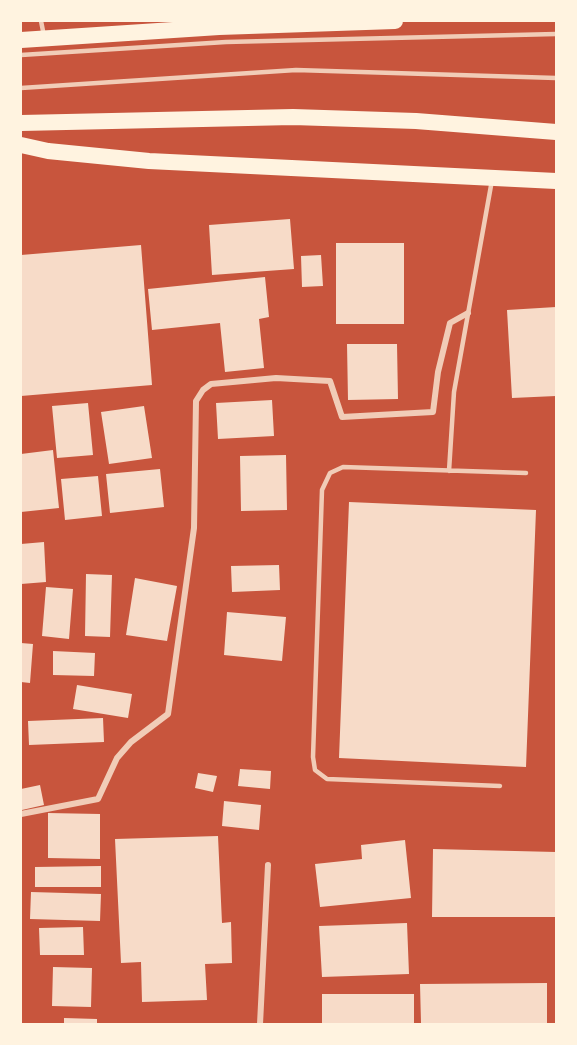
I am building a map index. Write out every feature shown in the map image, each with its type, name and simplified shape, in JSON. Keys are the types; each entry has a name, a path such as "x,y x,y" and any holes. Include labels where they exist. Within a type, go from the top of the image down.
{"highway":[{"path":"21,40 173,26 395,21"},
{"path":"21,123 293,117 416,121 556,132"},
{"path":"21,145 48,152 149,161 556,181"}],"street":[{"path":"21,814 98,798 117,758 131,742 168,714 194,528 196,401 203,390 211,384 276,378 330,381 342,417 433,412 438,372 450,323 468,313"},
{"path":"260,1024 268,865"}],"lane":[{"path":"41,21 44,39"},
{"path":"21,55 226,42 556,34"},
{"path":"21,88 296,70 556,78"},
{"path":"448,471 454,392 493,177"},
{"path":"500,786 327,779 315,770 313,757 322,490 330,473 343,467 526,473"}],"building":[{"path":"290,219 294,269 212,275 209,225"},
{"path":"336,243 404,243 404,324 336,324"},
{"path":"141,245 152,385 21,396 21,255"},
{"path":"321,255 323,286 302,287 301,256"},
{"path":"265,277 269,317 259,319 264,368 225,372 220,323 152,330 148,289"},
{"path":"556,307 556,396 512,398 507,310"},
{"path":"347,344 397,344 398,399 348,400"},
{"path":"272,400 274,436 218,439 216,403"},
{"path":"88,403 93,455 57,458 52,406"},
{"path":"144,406 152,458 109,464 101,412"},
{"path":"53,450 59,508 21,512 21,454"},
{"path":"286,455 287,510 241,511 240,456"},
{"path":"160,469 164,507 110,513 106,474"},
{"path":"98,476 102,516 65,520 61,479"},
{"path":"349,502 536,510 526,767 339,758"},
{"path":"44,542 46,582 21,584 21,544"},
{"path":"279,565 280,590 232,592 231,566"},
{"path":"86,574 112,575 110,637 85,636"},
{"path":"135,578 177,586 167,641 126,635"},
{"path":"46,587 73,589 69,639 42,636"},
{"path":"227,612 286,617 282,661 224,655"},
{"path":"21,643 33,644 30,683 21,682"},
{"path":"53,651 95,653 94,676 53,675"},
{"path":"77,685 132,694 128,718 73,709"},
{"path":"103,718 104,742 29,745 28,721"},
{"path":"240,769 271,771 270,789 238,786"},
{"path":"198,773 217,776 213,792 195,788"},
{"path":"40,785 44,805 22,810 21,789"},
{"path":"224,801 261,805 259,830 222,826"},
{"path":"48,813 100,814 100,859 48,858"},
{"path":"218,836 222,923 231,922 232,963 205,964 207,1000 142,1002 141,962 121,963 115,839"},
{"path":"405,840 411,898 320,907 315,864 362,859 361,845"},
{"path":"433,849 556,852 555,917 432,917"},
{"path":"101,866 101,887 35,887 35,867"},
{"path":"31,892 101,894 100,921 30,919"},
{"path":"407,923 409,974 322,977 319,926"},
{"path":"83,927 84,955 40,955 39,928"},
{"path":"53,967 92,968 91,1007 52,1006"},
{"path":"547,983 547,1023 421,1023 420,984"},
{"path":"322,994 414,994 414,1024 322,1024"},
{"path":"64,1018 97,1019 97,1024 64,1024"}]}
